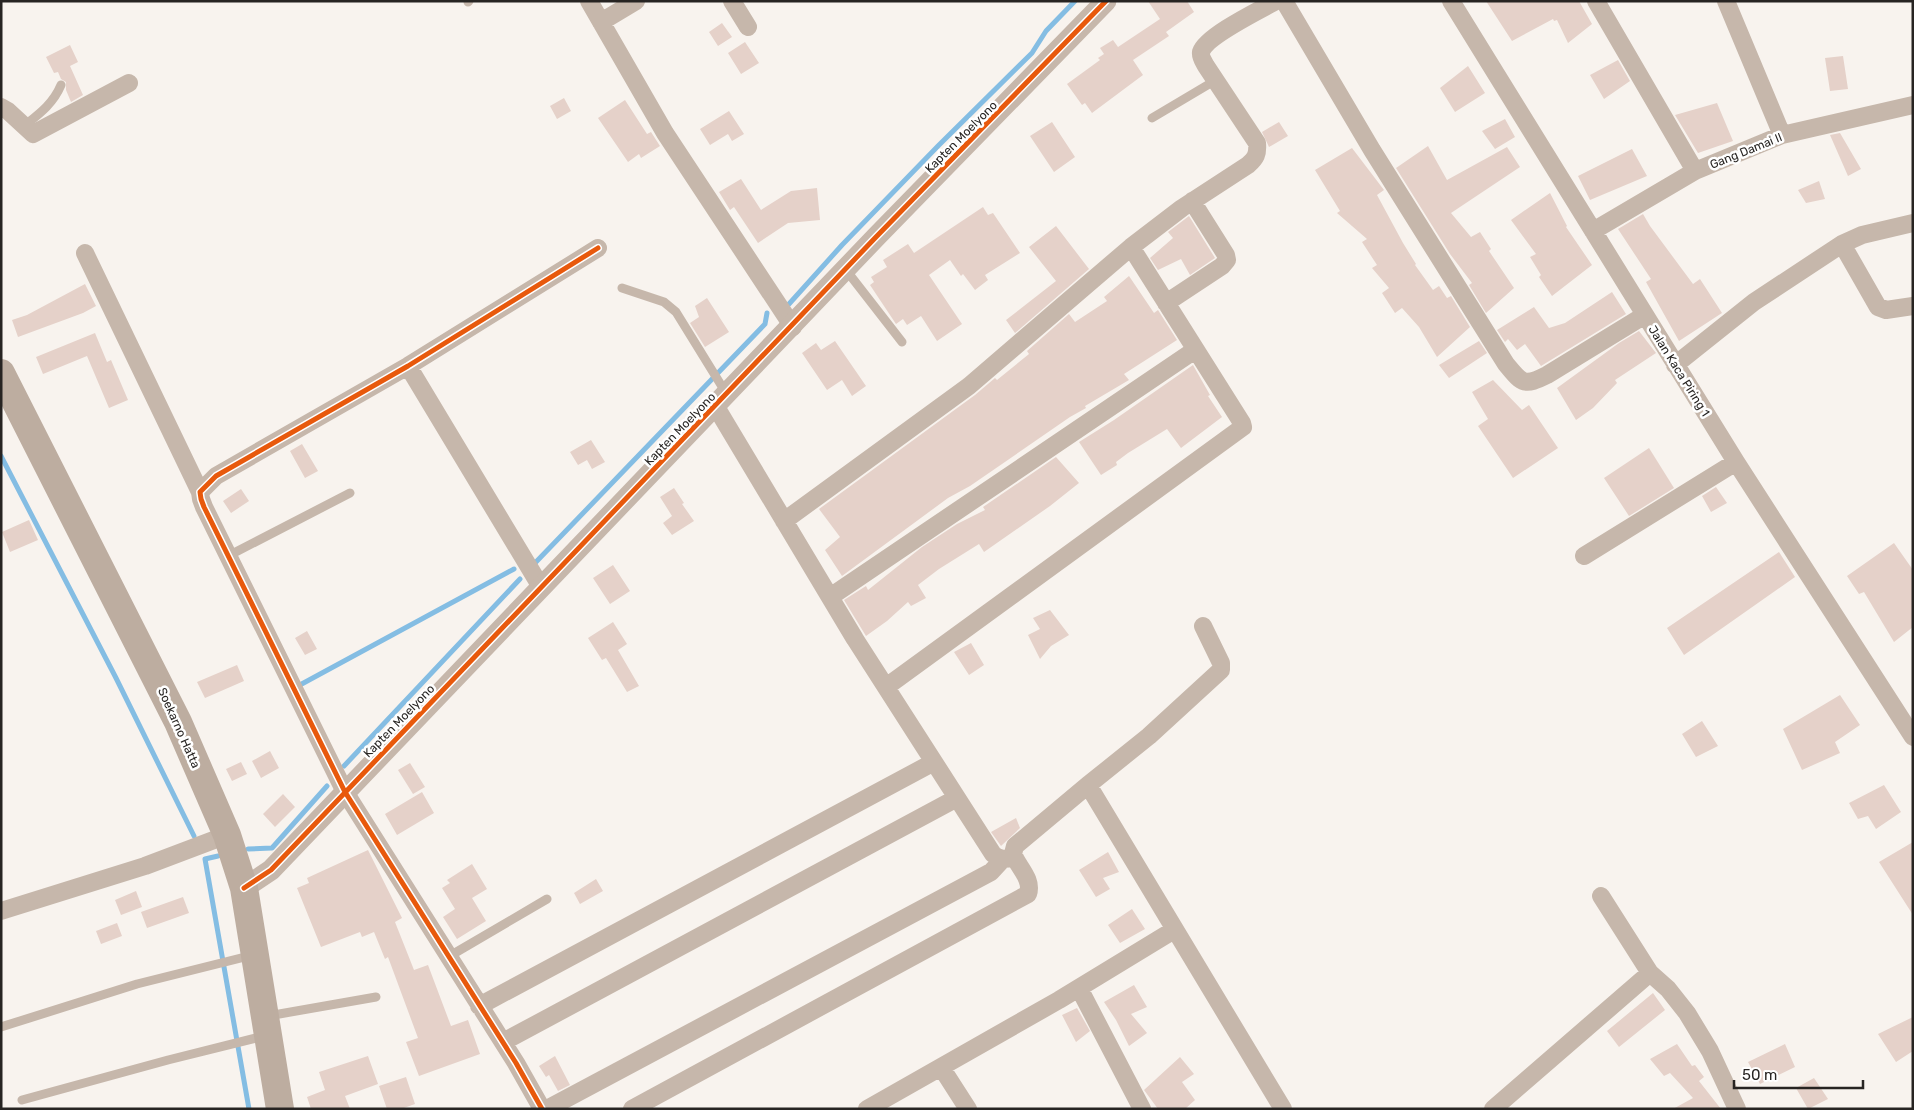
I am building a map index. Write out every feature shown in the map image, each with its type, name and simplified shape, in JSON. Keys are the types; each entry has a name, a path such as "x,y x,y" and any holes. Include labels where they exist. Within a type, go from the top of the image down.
{"main road":[{"name":"Soekarno Hatta","path":"1,373 178,722 227,835 244,888 280,1109"}],"street":[{"path":"588,1 665,133 792,326"},
{"path":"601,22 636,1"},
{"path":"732,1 748,27"},
{"name":"Kapten Moelyono","path":"244,888 272,870 541,587 1106,1"},
{"path":"784,521 969,386 1131,247 1192,201 1248,165 1255,158 1258,152 1257,143 1201,57 1207,43 1230,27 1276,1"},
{"path":"1284,1 1372,150 1506,364 1520,380 1532,383 1644,315"},
{"name":"Jalan Kaca Piring 1","path":"1452,1 1675,365 1913,737"},
{"path":"1596,1 1695,172"},
{"path":"1726,1 1782,135"},
{"path":"1,107 8,111 31,133 35,133 129,83"},
{"name":"Gang Damai II","path":"1593,231 1695,172 1782,135 1913,105"},
{"path":"1166,302 1222,266 1227,260 1192,201"},
{"path":"1675,365 1754,302 1842,244 1862,235 1913,223"},
{"path":"1842,244 1878,307 1886,310 1913,306"},
{"path":"886,687 1242,427 1242,423 1131,247"},
{"path":"200,492 216,476 408,366 598,248"},
{"path":"84,253 200,492 200,499 345,792 448,958 503,1042 542,1109"},
{"path":"830,597 1195,350"},
{"path":"408,366 541,587"},
{"path":"632,1109 1025,897 1030,887 1028,881 1008,858 997,858 993,854 886,687 784,521 722,400"},
{"path":"1584,556 1736,462"},
{"path":"547,1109 991,872 1013,854 1014,846 1149,736 1221,670 1221,662 1203,626"},
{"path":"479,1006 934,762"},
{"path":"1088,785 1283,1109"},
{"path":"503,1042 957,798"},
{"path":"1,911 145,866 227,835"},
{"path":"1601,896 1650,973 1668,989 1687,1013 1710,1051 1737,1109"},
{"path":"867,1109 1079,988 1174,930"},
{"path":"1493,1109 1650,973"},
{"path":"1079,988 1142,1109"},
{"path":"941,1067 968,1109"}],"lane":[{"path":"1152,118 1216,80"},
{"path":"24,126 47,108 61,85"},
{"path":"846,270 902,342"},
{"path":"622,288 664,302 676,312 722,400"},
{"path":"228,556 350,493"},
{"path":"448,958 547,899"},
{"path":"1,1027 137,984 255,954"},
{"path":"22,1100 168,1060 267,1025 376,997"}],"building":[{"path":"1148,1 1187,1 1194,12 1166,32 1169,36 1133,60 1143,75 1092,113 1085,103 1082,105 1067,84 1100,60 1098,58 1104,54 1100,48 1113,40 1118,47 1160,19"},
{"path":"1486,1 1579,1 1592,24 1568,43 1557,20 1554,21 1553,19 1512,41"},
{"path":"722,23 732,37 718,46 709,32"},
{"path":"745,42 759,63 741,74 728,53"},
{"path":"70,45 78,62 70,66 83,95 71,102 66,90 66,82 61,79 58,72 54,73 46,57"},
{"path":"1843,56 1848,89 1830,91 1825,58"},
{"path":"1618,60 1630,81 1604,99 1590,75"},
{"path":"1468,66 1485,93 1455,112 1440,88"},
{"path":"564,98 571,111 557,119 550,106"},
{"path":"625,100 647,134 651,132 660,146 641,158 639,154 628,162 598,118"},
{"path":"1717,103 1733,141 1698,153 1675,115"},
{"path":"729,111 744,134 732,141 728,134 710,145 700,129"},
{"path":"1505,119 1515,137 1495,149 1482,131"},
{"path":"1052,122 1075,157 1054,172 1030,136"},
{"path":"1279,122 1288,136 1269,147 1262,132"},
{"path":"1840,133 1861,169 1848,176 1830,135"},
{"path":"1428,146 1447,180 1507,147 1520,167 1451,213 1471,237 1480,232 1491,249 1489,251 1514,288 1486,313 1469,285 1472,283 1450,254 1396,168"},
{"path":"1352,148 1384,190 1377,195 1415,265 1433,290 1439,286 1447,298 1451,296 1470,327 1437,357 1419,327 1402,308 1395,313 1382,293 1389,288 1372,268 1377,265 1362,242 1367,239 1337,213 1340,211 1315,170"},
{"path":"1632,149 1647,176 1590,200 1578,176"},
{"path":"741,179 761,210 791,191 817,188 820,220 788,223 758,243 734,207 730,210 719,192"},
{"path":"1819,181 1825,199 1806,203 1798,190"},
{"path":"1550,193 1566,227 1592,265 1552,296 1539,277 1541,275 1530,257 1536,254 1511,220"},
{"path":"983,207 988,215 993,213 1020,253 985,275 988,280 975,290 963,274 961,276 950,260 929,275 962,324 937,341 921,316 907,325 903,319 896,324 870,285 874,282 871,277 887,267 883,260 908,244 914,253"},
{"path":"1643,214 1693,284 1700,279 1722,313 1679,341 1646,282 1651,279 1618,229"},
{"path":"1189,216 1215,258 1190,275 1181,259 1158,270 1150,258 1173,238 1168,232"},
{"path":"1056,226 1089,269 1015,333 1006,320 1056,281 1029,247"},
{"path":"1129,276 1154,313 1158,310 1177,340 1124,374 1129,380 1085,406 1086,408 970,486 948,498 842,576 825,550 840,537 819,509 975,395 995,378 997,380 1029,354 1027,351 1069,314 1075,322 1107,301 1104,297"},
{"path":"85,284 96,306 83,313 18,337 12,320 27,315"},
{"path":"1612,292 1626,314 1541,366 1525,344 1517,350 1508,339 1505,342 1497,330 1534,307 1549,328 1565,323"},
{"path":"707,298 729,332 705,347 690,323 699,317 695,306"},
{"path":"1639,331 1656,353 1615,380 1617,383 1593,408 1576,420 1557,388 1619,343"},
{"path":"95,333 107,362 111,360 128,400 109,408 87,356 43,374 36,357"},
{"path":"835,341 866,386 852,396 842,380 827,390 802,353 816,343 821,350"},
{"path":"1479,341 1487,353 1449,378 1439,365"},
{"path":"1193,365 1210,395 1208,396 1222,417 1181,448 1167,429 1128,453 1116,462 1117,465 1101,475 1079,442"},
{"path":"1493,380 1522,410 1529,405 1558,448 1513,478 1478,426 1488,419 1472,392"},
{"path":"591,440 605,462 592,469 587,460 578,465 570,452"},
{"path":"302,444 318,471 305,478 290,451"},
{"path":"1649,448 1674,488 1629,516 1604,478"},
{"path":"1056,457 1079,483 1050,506 984,552 979,544 939,569 918,585 926,598 911,606 908,602 887,621 866,636 844,600 866,586 868,590 922,547 957,524 985,510 983,507"},
{"path":"1716,487 1727,503 1711,512 1702,496"},
{"path":"674,488 694,521 672,535 663,523 672,516 660,497"},
{"path":"241,489 249,501 231,513 223,501"},
{"path":"29,520 38,540 10,552 2,532"},
{"path":"1894,543 1913,570 1913,627 1894,642 1864,592 1859,594 1847,576"},
{"path":"1779,552 1795,577 1684,655 1667,628"},
{"path":"613,565 630,591 610,604 593,578"},
{"path":"1050,610 1069,635 1051,646 1040,659 1028,635 1040,629 1033,618"},
{"path":"613,622 627,644 618,650 639,686 627,692 606,658 602,660 588,638"},
{"path":"307,631 317,649 305,655 295,638"},
{"path":"971,643 984,665 969,675 954,652"},
{"path":"237,665 244,681 205,698 197,682"},
{"path":"1840,695 1860,725 1835,742 1840,753 1802,770 1783,729"},
{"path":"1702,721 1718,746 1696,757 1682,734"},
{"path":"270,751 279,768 261,778 252,761"},
{"path":"241,762 247,774 232,781 226,769"},
{"path":"410,763 425,787 413,794 398,770"},
{"path":"1884,785 1901,812 1876,829 1868,816 1858,819 1849,803"},
{"path":"422,792 434,813 397,835 385,814"},
{"path":"283,794 295,807 275,827 263,814"},
{"path":"1016,818 1020,828 1001,846 991,832"},
{"path":"1913,842 1913,915 1879,862"},
{"path":"368,850 402,918 395,922 414,970 428,965 451,1026 468,1020 480,1054 419,1076 406,1042 418,1038 388,957 385,959 374,932 362,937 360,932 321,947 297,888 309,883 307,878"},
{"path":"1108,852 1119,872 1103,878 1110,889 1096,897 1079,870"},
{"path":"472,864 487,889 472,898 486,921 457,939 443,917 455,909 442,888 450,883 447,880"},
{"path":"596,879 603,891 580,904 574,893"},
{"path":"136,891 142,907 121,915 115,900"},
{"path":"183,897 189,913 147,928 141,912"},
{"path":"1132,909 1145,929 1120,943 1108,925"},
{"path":"117,923 122,936 101,944 96,931"},
{"path":"1134,985 1147,1007 1131,1014 1147,1033 1129,1046 1116,1020 1104,1002"},
{"path":"1653,993 1665,1010 1619,1047 1607,1031"},
{"path":"1077,1008 1090,1031 1076,1042 1062,1015"},
{"path":"1913,1017 1913,1051 1896,1062 1878,1034"},
{"path":"1677,1044 1692,1066 1695,1065 1704,1077 1699,1081 1721,1109 1673,1109 1693,1098 1670,1073 1664,1076 1650,1059"},
{"path":"1785,1044 1795,1067 1760,1084 1748,1062"},
{"path":"368,1056 378,1084 345,1096 350,1109 311,1109 307,1097 325,1090 319,1072"},
{"path":"555,1056 570,1085 558,1091 549,1075 546,1077 539,1066"},
{"path":"1180,1057 1194,1074 1182,1082 1195,1100 1185,1109 1158,1109 1144,1090"},
{"path":"406,1077 415,1104 401,1109 387,1109 379,1086"},
{"path":"1814,1078 1828,1099 1808,1109 1796,1088"}],"waterway":[{"path":"789,304 842,245 1032,53 1046,31 1075,1"},
{"path":"536,562 765,324 767,313"},
{"path":"1,456 116,678 194,836"},
{"path":"298,686 514,569"},
{"path":"344,766 520,579"},
{"path":"248,849 272,848 327,786"},
{"path":"218,856 205,859 249,1109"}],"cycle path":[{"path":"244,888 271,870 876,237 1106,1"},
{"path":"542,1109 516,1063 345,792 204,507 200,492 216,476 408,366 598,248"}]}
